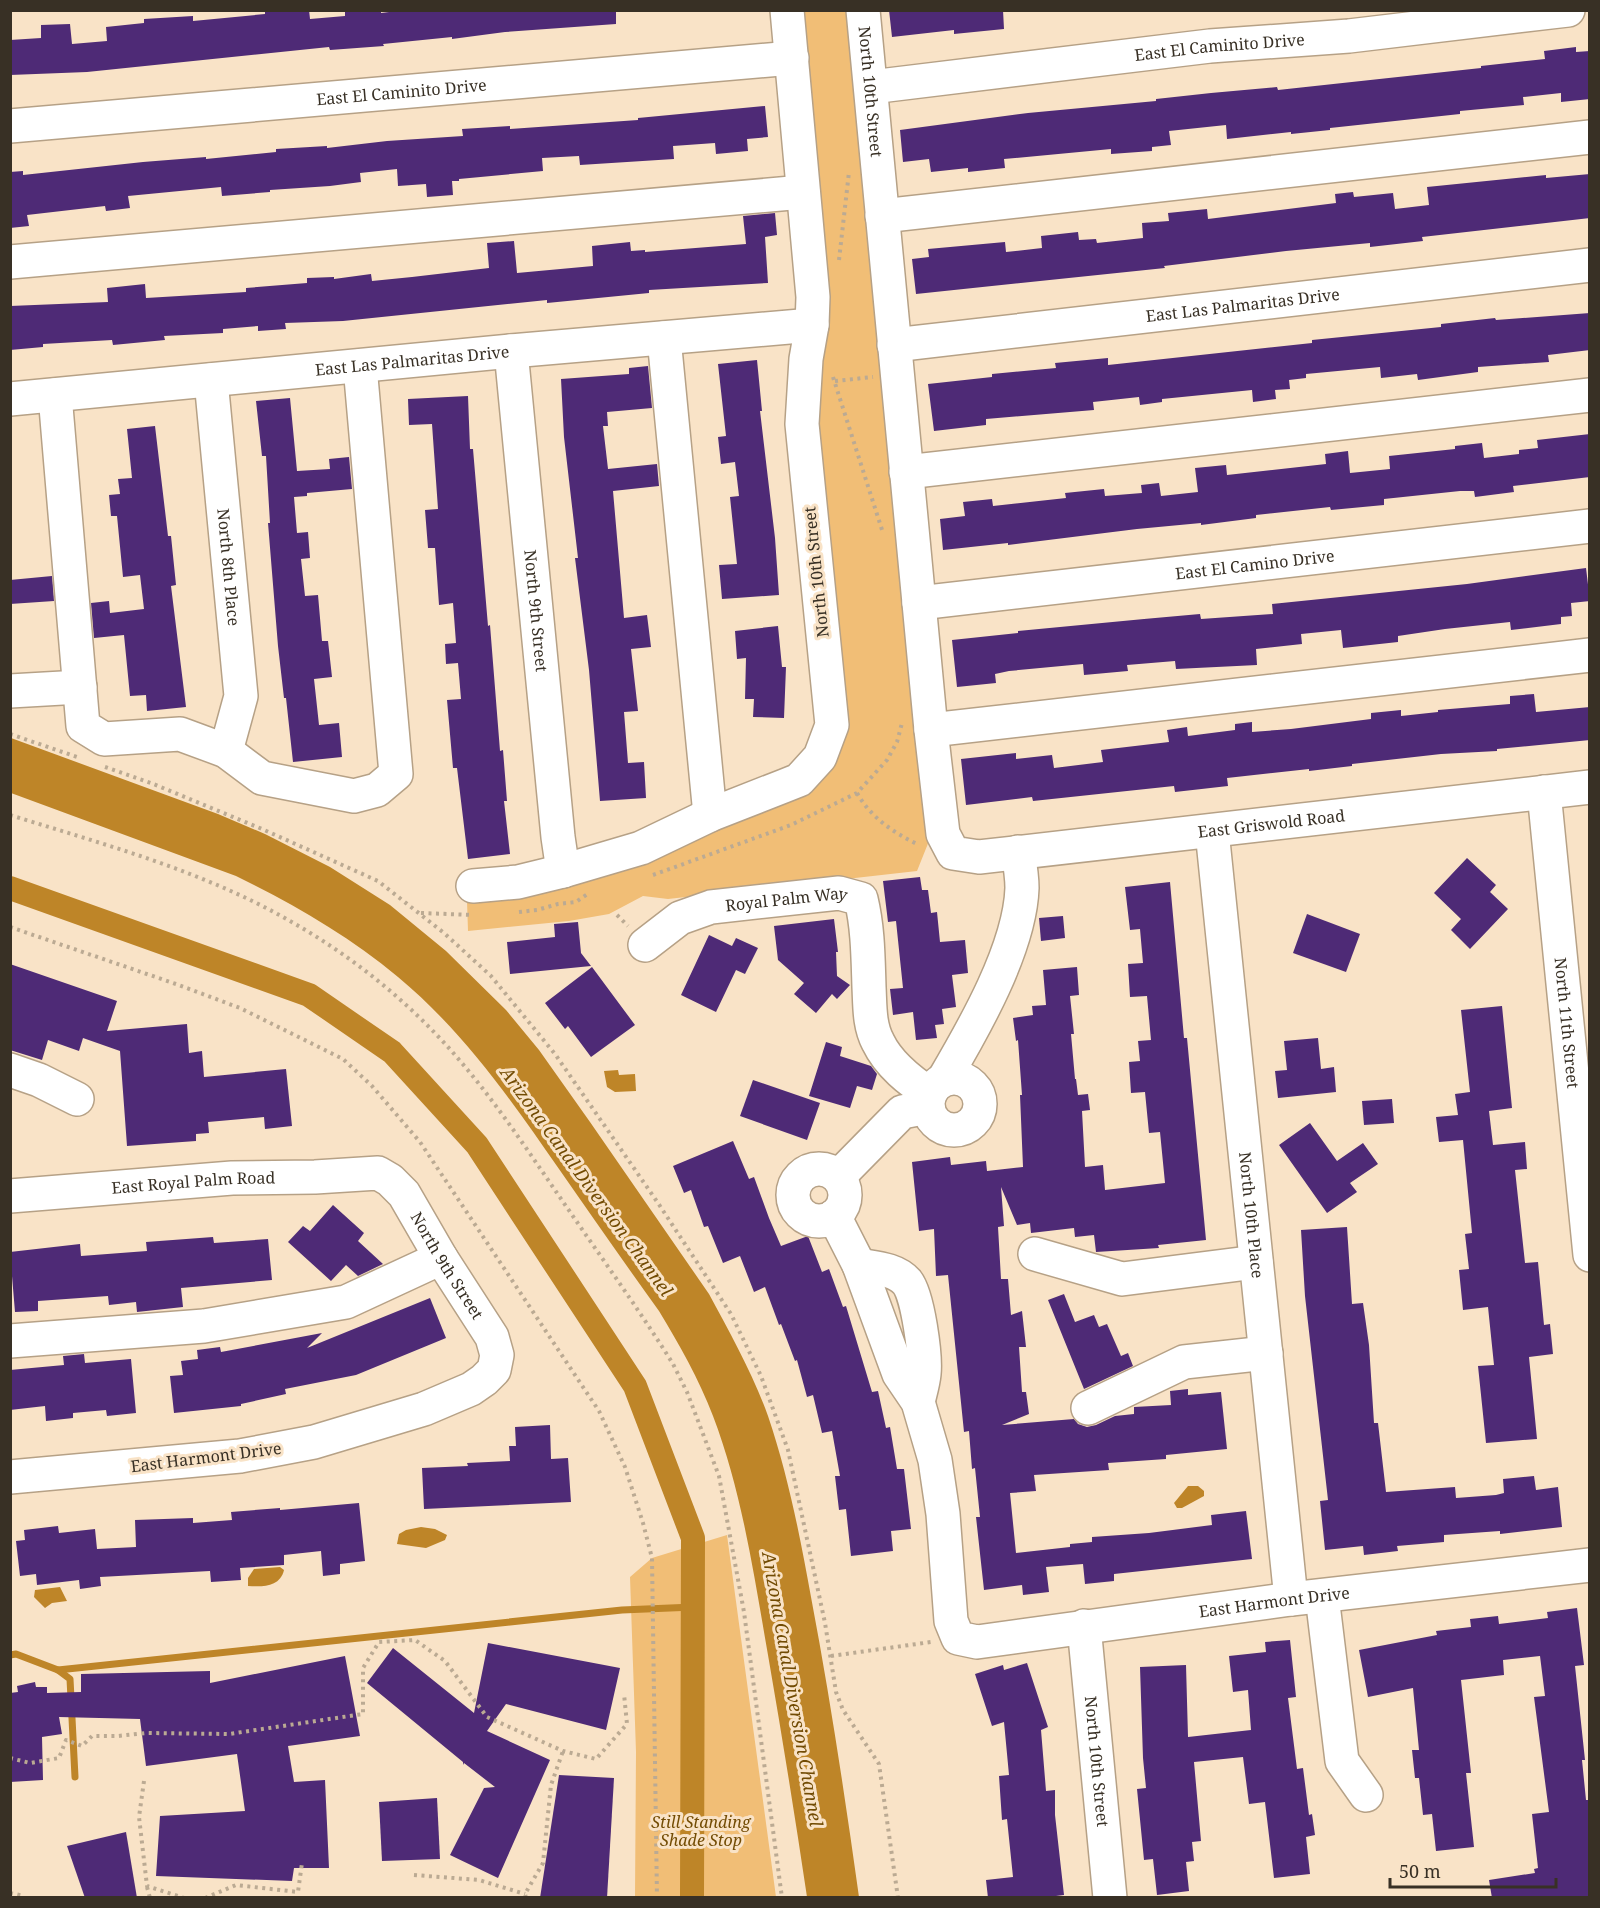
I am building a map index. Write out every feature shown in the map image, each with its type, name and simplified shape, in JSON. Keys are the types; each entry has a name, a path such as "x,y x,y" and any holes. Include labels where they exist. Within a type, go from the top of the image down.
{"street":[{"name":"North 10th Street","path":"476,901 518,882 641,848 710,816 799,780 820,757 832,725 802,424 813,297 787,10"},
{"name":"North 10th Street","path":"863,10 919,603 918,723 943,834 953,853"},
{"name":"East El Caminito Drive","path":"871,87 1210,46 1349,36 1568,10"},
{"name":"East El Caminito Drive","path":"10,126 792,58"},
{"path":"882,216 1590,137"},
{"path":"10,262 803,192"},
{"name":"East Las Palmaritas Drive","path":"896,360 1590,265"},
{"name":"East Las Palmaritas Drive","path":"10,399 812,325"},
{"path":"664,338 710,816"},
{"name":"North 9th Street","path":"511,351 563,871"},
{"path":"55,395 82,726 104,739 180,734 226,751 262,778 354,796 377,790 396,774 360,366"},
{"name":"North 8th Place","path":"211,380 241,696 226,751"},
{"path":"906,472 1590,395"},
{"name":"East El Camino Drive","path":"919,603 1590,526"},
{"path":"918,723 1590,655"},
{"path":"10,691 80,687"},
{"name":"East Griswold Road","path":"953,853 979,857 1590,787"},
{"name":"North 11th Street","path":"1544,792 1590,1254"},
{"name":"North 10th Place","path":"1212,831 1291,1599"},
{"path":"838,1177 902,1112 934,1093 968,1038 1014,937 1022,886 1018,852"},
{"name":"Royal Palm Way","path":"645,945 680,918 711,907 839,893 861,899 867,923 871,1023 878,1043 910,1082 934,1093"},
{"path":"10,1070 39,1080 77,1099"},
{"path":"816,1169 831,1172 838,1177 845,1197 839,1211 834,1216 819,1221 804,1216 795,1204 794,1188 802,1175 816,1169"},
{"name":"North 9th Street","path":"378,1173 390,1180 404,1194 441,1258 492,1337 497,1355 494,1370"},
{"name":"East Royal Palm Road","path":"10,1196 232,1178 315,1177 378,1173"},
{"path":"834,1216 859,1265 899,1374 918,1402 936,1460 943,1514 951,1621 958,1638"},
{"path":"1035,1254 1122,1279 1256,1262"},
{"path":"10,1341 204,1326 346,1302 441,1258"},
{"path":"1088,1408 1184,1362 1266,1353"},
{"name":"East Harmont Drive","path":"10,1477 240,1456 314,1442 424,1409 471,1389 494,1370"},
{"name":"East Harmont Drive","path":"958,1638 977,1642 1291,1599 1590,1565"},
{"path":"1322,1596 1342,1761 1366,1795"},
{"name":"North 10th Street","path":"1084,1626 1110,1898"}],"path":[{"path":"838,268 850,163"},
{"path":"835,381 896,360"},
{"path":"832,373 885,538"},
{"path":"650,876 791,825 857,793 887,760 897,742 918,723"},
{"path":"10,734 86,760"},
{"path":"97,764 151,783 378,881 420,913 491,976 555,1054 731,1314 760,1376 788,1450 831,1656 836,1692 843,1710 879,1764 898,1898"},
{"path":"10,815 176,868 230,890 291,921 350,959 405,1004 454,1053 493,1102 673,1364 687,1392 719,1476 744,1612 782,1898"},
{"path":"514,912 576,902 591,892"},
{"path":"420,913 476,901"},
{"path":"831,1656 958,1638"},
{"path":"10,1758 30,1763 59,1758 66,1740 82,1746 92,1736 118,1736 146,1732 229,1734 363,1713 363,1668 379,1642 415,1640 445,1661 487,1717 562,1751 596,1759 627,1724 624,1694"},
{"path":"414,1875 479,1880 525,1896 543,1863 551,1785 562,1751"},
{"path":"144,1781 139,1817 150,1898"},
{"path":"205,1898 236,1885 299,1895 302,1863"},
{"path":"147,1886 184,1898"},
{"path":"10,1893 24,1896"}],"green space":[{"path":"793,11 850,11 929,841 917,871 668,899 643,896 609,914 569,921 468,931 467,901 828,763"},
{"name":"Still Standing Shade Stop","path":"727,1535 776,1897 635,1897 636,1752 630,1577 652,1558"}],"water":[{"name":"Arizona Canal Diversion Channel","path":"11,738 218,814 265,834 330,867 390,905 446,951 506,1010 539,1050 709,1294 762,1400 787,1483 807,1574 831,1709 859,1897 807,1897 746,1534 732,1474 707,1402 688,1362 659,1311 523,1117 465,1044 422,998 379,962 340,934 299,909 236,876 11,793"},
{"path":"618,1070 619,1075 635,1074 636,1091 615,1092 607,1087 604,1071"},
{"path":"1188,1486 1198,1486 1204,1491 1204,1496 1182,1508 1177,1508 1174,1503"},
{"path":"421,1527 435,1529 447,1535 445,1540 426,1548 397,1544 399,1534"},
{"path":"280,1567 284,1570 275,1583 265,1586 248,1586 248,1578 254,1569"},
{"path":"60,1587 67,1601 52,1603 45,1608 34,1597 35,1590"}],"building":[{"path":"265,10 309,10 310,19 345,16 345,10 381,10 381,13 405,10 616,10 616,24 505,32 452,39 452,37 383,44 384,46 330,50 329,47 87,72 10,75 10,40 41,38 41,25 70,24 72,44 107,41 106,27 144,23 144,19 193,16 193,21 265,14"},
{"path":"889,10 1003,10 1004,29 954,34 954,30 892,37"},
{"path":"1576,47 1576,52 1590,51 1590,99 1561,102 1561,93 1523,97 1524,105 1460,111 1460,114 1330,128 1330,130 1227,139 1226,125 1169,131 1171,145 1152,147 1152,151 1111,154 1111,149 1004,159 1005,168 968,172 968,168 931,172 929,159 903,162 900,130 1211,93 1277,87 1278,90 1481,68 1481,66 1545,59 1544,51"},
{"path":"765,106 768,137 747,139 748,151 716,154 715,143 673,146 674,159 580,165 579,156 542,158 543,171 459,179 459,181 452,181 453,195 427,197 426,184 398,186 397,169 360,173 361,182 330,186 222,196 221,187 128,196 130,208 106,211 105,206 27,215 29,226 10,228 10,172 23,171 23,175 143,162 276,152 276,149 327,146 327,148 463,136 462,129 510,126 510,129 638,120 638,118"},
{"path":"1590,174 1590,218 1422,237 1423,241 1370,247 1370,243 1286,251 1164,266 1165,268 916,294 912,259 929,257 928,249 1005,242 1006,252 1042,248 1041,236 1078,232 1079,240 1096,239 1097,243 1143,238 1142,223 1169,221 1168,213 1207,209 1208,219 1336,203 1335,194 1353,192 1354,197 1393,193 1395,209 1429,205 1427,187 1546,175 1546,178"},
{"path":"775,213 777,235 765,237 768,283 649,290 649,293 547,303 547,300 343,321 285,323 286,329 258,331 258,326 223,329 223,333 164,336 165,340 113,345 112,340 43,344 43,347 10,350 10,306 108,302 107,288 145,284 146,298 246,292 246,288 307,283 307,278 334,277 334,279 371,274 372,281 412,277 489,268 487,243 514,241 517,273 593,266 592,246 630,242 631,251 645,250 645,252 746,244 743,216"},
{"path":"1590,313 1590,350 1548,355 1549,362 1478,367 1478,372 1418,380 1417,374 1381,378 1380,367 1306,374 1306,378 1289,380 1290,389 1275,390 1276,399 1253,402 1252,390 1162,399 1162,402 1140,405 1139,397 1093,402 1094,410 986,419 986,425 934,431 928,384 992,377 992,374 1056,368 1055,363 1108,358 1108,365 1312,343 1312,340 1441,327 1441,324 1495,318 1496,320"},
{"path":"757,360 779,595 722,599 719,565 737,564 730,497 739,496 735,462 721,464 718,437 726,436 718,364"},
{"path":"648,366 652,408 607,412 608,426 603,426 608,469 657,464 659,486 613,491 624,618 647,615 651,647 631,649 638,711 624,712 628,763 644,762 646,798 600,801 589,670 575,558 578,558 564,437 561,379 629,374 629,368"},
{"path":"468,396 470,449 473,449 500,751 503,750 507,801 504,801 510,854 468,859 457,768 453,768 447,700 461,699 458,663 446,664 445,644 456,643 453,603 439,605 435,548 428,548 425,510 438,509 432,424 409,425 408,399"},
{"path":"290,398 297,471 330,469 329,459 349,457 352,489 307,493 307,496 294,497 297,533 308,532 310,558 301,559 305,596 318,595 322,641 328,641 332,677 314,679 319,725 339,723 342,757 293,762 278,646 268,523 270,523 266,456 262,456 256,401"},
{"path":"155,426 168,536 171,536 176,585 171,586 186,707 147,711 146,695 130,696 124,635 94,638 91,603 109,601 110,613 144,609 140,575 123,577 117,516 111,516 109,495 120,494 118,479 132,478 127,429"},
{"path":"1590,434 1590,477 1513,486 1514,492 1475,497 1474,491 1460,491 1384,499 1384,505 1331,510 1330,507 1256,515 1256,518 1201,525 1201,523 1137,529 1008,545 1008,543 943,550 940,519 965,516 963,502 992,499 993,506 1066,498 1065,493 1104,489 1105,496 1142,493 1141,485 1159,483 1161,496 1198,492 1195,468 1226,465 1227,475 1326,464 1325,454 1348,451 1350,473 1390,469 1389,456 1455,449 1455,446 1482,443 1484,458 1519,454 1519,450 1538,448 1537,440"},
{"path":"1586,568 1590,601 1571,603 1572,616 1561,617 1561,624 1511,630 1510,622 1445,629 1398,636 1398,642 1343,648 1341,630 1301,634 1302,644 1256,649 1257,665 1176,669 1175,661 1127,665 1128,671 1084,675 1083,664 1009,671 995,674 996,683 957,687 952,640 1018,633 1018,631 1200,614 1201,619 1273,614 1272,604 1467,584"},
{"path":"52,576 54,601 10,604 10,580"},
{"path":"778,626 782,667 786,667 784,718 753,717 754,699 745,699 746,658 737,659 735,631"},
{"path":"1534,694 1536,712 1590,707 1590,740 1227,778 1228,786 1175,792 1174,786 1033,801 1032,797 966,805 961,759 1016,753 1016,759 1052,755 1054,768 1103,762 1101,750 1169,742 1167,730 1187,727 1188,736 1235,730 1235,724 1252,722 1252,732 1291,729 1371,719 1371,713 1401,710 1401,716 1438,712 1438,710 1510,704 1510,696"},
{"path":"1467,858 1496,885 1490,892 1508,909 1470,949 1451,930 1461,919 1434,893"},
{"path":"920,877 922,890 928,890 931,913 937,912 940,942 965,940 968,973 952,975 956,1007 942,1009 944,1024 935,1025 937,1038 916,1040 913,1012 893,1015 890,989 903,988 896,921 888,922 883,881"},
{"path":"1170,882 1206,1240 1158,1245 1159,1248 1096,1252 1094,1235 1075,1237 1074,1228 1031,1233 1030,1223 1017,1225 1001,1187 1004,1226 998,1227 1001,1279 1008,1279 1011,1315 1022,1311 1026,1347 1019,1347 1022,1392 1026,1392 1029,1414 1002,1425 1074,1419 1078,1424 1087,1427 1115,1416 1134,1414 1134,1407 1171,1405 1170,1391 1188,1389 1188,1395 1221,1392 1227,1449 1166,1455 1166,1459 1108,1463 1109,1470 1034,1475 1036,1491 1010,1493 1016,1553 1070,1547 1070,1544 1092,1542 1092,1537 1212,1525 1211,1515 1246,1511 1252,1559 1114,1574 1114,1581 1085,1584 1083,1564 1046,1567 1049,1592 1023,1595 1022,1585 984,1590 976,1517 980,1517 975,1468 972,1469 969,1431 964,1432 948,1275 936,1276 934,1229 919,1231 912,1162 950,1157 951,1165 986,1161 987,1171 1023,1167 1020,1095 1022,1095 1018,1040 1016,1041 1013,1018 1033,1015 1032,1006 1046,1005 1043,970 1077,967 1079,995 1070,996 1074,1034 1071,1034 1078,1095 1088,1094 1090,1110 1082,1111 1085,1167 1103,1165 1105,1190 1165,1183 1160,1132 1149,1133 1145,1092 1131,1093 1129,1062 1140,1061 1138,1041 1151,1040 1147,996 1130,997 1128,964 1143,963 1140,929 1130,930 1125,887"},
{"path":"1307,914 1360,934 1346,972 1293,953"},
{"path":"1063,916 1065,938 1041,941 1039,918"},
{"path":"834,919 838,952 836,952 837,976 850,985 837,999 832,994 816,1013 794,994 804,983 778,960 774,926"},
{"path":"578,922 581,953 591,966 510,974 507,942 555,937 554,924"},
{"path":"709,935 732,946 736,938 758,948 745,974 736,970 716,1012 681,995"},
{"path":"10,964 117,1001 107,1031 187,1024 189,1053 202,1051 204,1077 286,1069 292,1126 265,1129 264,1117 208,1122 209,1133 196,1134 196,1141 127,1146 120,1051 83,1038 79,1051 48,1040 42,1060 10,1050"},
{"path":"592,967 635,1025 591,1057 568,1026 565,1029 545,1003"},
{"path":"1502,1006 1512,1108 1489,1111 1493,1145 1525,1142 1527,1169 1515,1170 1525,1263 1538,1262 1544,1325 1550,1324 1553,1354 1529,1357 1537,1439 1486,1443 1478,1366 1494,1365 1488,1307 1463,1310 1459,1270 1469,1269 1465,1234 1472,1233 1463,1140 1439,1142 1436,1117 1458,1115 1455,1094 1470,1092 1461,1010"},
{"path":"1318,1038 1321,1069 1334,1067 1336,1092 1278,1098 1275,1071 1287,1070 1284,1041"},
{"path":"826,1042 842,1047 840,1056 871,1066 877,1074 872,1090 857,1086 850,1108 809,1096"},
{"path":"753,1080 820,1103 807,1140 740,1116"},
{"path":"1392,1099 1394,1123 1364,1125 1362,1101"},
{"path":"1310,1123 1337,1161 1363,1143 1378,1164 1350,1183 1357,1192 1327,1213 1279,1145"},
{"path":"733,1141 749,1179 754,1177 781,1246 808,1236 822,1272 829,1269 843,1307 846,1306 872,1392 878,1391 886,1428 890,1427 897,1469 904,1469 911,1529 891,1531 893,1551 851,1556 846,1509 839,1510 835,1476 840,1476 832,1431 822,1433 813,1395 807,1397 797,1360 795,1361 781,1324 779,1325 765,1287 754,1292 740,1256 723,1263 708,1226 704,1227 691,1190 684,1193 673,1166"},
{"path":"333,1205 364,1233 358,1241 383,1264 358,1276 346,1265 331,1281 288,1242 303,1226 310,1231"},
{"path":"1347,1227 1352,1304 1363,1303 1369,1345 1374,1423 1378,1423 1386,1492 1455,1487 1456,1498 1496,1495 1504,1493 1503,1479 1534,1476 1536,1490 1558,1487 1562,1527 1500,1534 1500,1531 1444,1535 1444,1542 1397,1546 1398,1551 1364,1555 1363,1546 1325,1550 1320,1501 1328,1500 1305,1296 1301,1230"},
{"path":"213,1237 214,1243 268,1239 272,1280 181,1288 183,1307 137,1312 136,1302 109,1305 108,1296 38,1301 38,1311 15,1312 10,1252 80,1244 81,1256 147,1251 146,1242"},
{"path":"1064,1294 1075,1322 1094,1315 1099,1327 1107,1324 1121,1356 1128,1353 1133,1366 1084,1389 1048,1300"},
{"path":"430,1298 446,1338 356,1375 285,1389 286,1394 241,1404 241,1406 174,1413 170,1376 183,1375 181,1361 198,1359 197,1350 220,1347 221,1352 322,1333 307,1348"},
{"path":"84,1354 85,1363 131,1359 136,1413 107,1416 106,1410 73,1413 73,1418 46,1421 45,1406 10,1410 10,1370 64,1365 63,1356"},
{"path":"550,1425 551,1459 568,1458 571,1502 424,1509 422,1468 510,1461 509,1446 516,1446 515,1427"},
{"path":"359,1503 365,1561 340,1564 340,1574 323,1576 321,1551 284,1555 284,1565 240,1568 241,1580 211,1582 210,1571 100,1577 101,1586 80,1589 79,1580 37,1585 36,1574 20,1576 16,1541 25,1540 24,1530 58,1526 59,1533 95,1529 97,1549 136,1547 135,1520 193,1518 193,1523 232,1520 231,1512"},
{"path":"1577,1608 1584,1665 1575,1666 1585,1760 1582,1760 1586,1800 1590,1800 1590,1898 1492,1898 1489,1880 1535,1873 1534,1869 1538,1868 1532,1814 1549,1812 1534,1697 1545,1696 1540,1656 1503,1660 1504,1675 1461,1680 1471,1773 1466,1773 1474,1847 1436,1851 1432,1814 1423,1815 1419,1778 1415,1778 1412,1750 1419,1750 1413,1688 1368,1697 1359,1650 1437,1635 1436,1631 1471,1627 1470,1619 1498,1616 1499,1624 1548,1618 1547,1612"},
{"path":"1290,1640 1296,1697 1288,1698 1297,1769 1303,1768 1309,1815 1312,1814 1315,1835 1306,1837 1310,1874 1274,1878 1265,1802 1249,1804 1243,1757 1194,1762 1201,1841 1192,1842 1194,1861 1186,1862 1189,1891 1157,1895 1153,1859 1144,1860 1137,1789 1146,1788 1140,1667 1186,1665 1188,1737 1251,1730 1248,1690 1233,1692 1229,1656 1266,1652 1265,1642"},
{"path":"488,1643 620,1668 606,1730 506,1704 487,1731 550,1760 498,1878 450,1855 484,1788 495,1787 464,1763 463,1765 463,1762 367,1683 393,1648 474,1713"},
{"path":"345,1656 360,1736 288,1746 294,1782 325,1780 329,1868 294,1868 292,1881 156,1876 160,1816 245,1811 237,1754 146,1766 140,1719 59,1717 62,1734 42,1737 43,1780 10,1782 10,1693 18,1692 17,1686 35,1682 36,1687 47,1687 47,1693 81,1692 81,1674 210,1671 210,1683"},
{"path":"1027,1663 1048,1727 1041,1730 1046,1791 1055,1790 1055,1815 1064,1895 1040,1898 988,1898 986,1880 1013,1877 1007,1819 1002,1820 999,1776 1009,1775 1004,1722 992,1726 975,1674 1003,1665 1004,1670"},
{"path":"559,1775 614,1778 607,1898 540,1898"},
{"path":"437,1798 440,1859 382,1861 379,1802"},
{"path":"126,1832 137,1898 85,1898 67,1846"}],"waterway":[{"path":"10,888 309,995 392,1052 477,1145 635,1386 693,1538 692,1898"},
{"path":"58,1670 622,1610 694,1607"},
{"path":"10,1655 16,1654 58,1670 70,1679 75,1777"}]}
